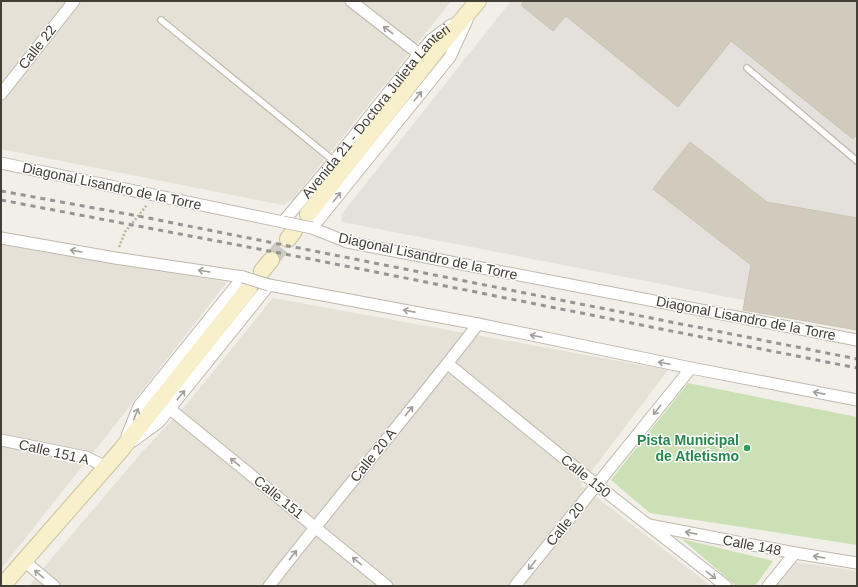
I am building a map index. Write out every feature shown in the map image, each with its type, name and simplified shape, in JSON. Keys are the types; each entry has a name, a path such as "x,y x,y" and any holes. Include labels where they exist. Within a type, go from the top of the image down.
{"main road":[{"name":"Avenida 21 - Doctora Julieta Lanteri","path":"310,221 439,47 476,3"},
{"path":"2,586 121,450 246,283"}],"street":[{"name":"Calle 22","path":"1,94 74,1"},
{"path":"351,1 419,54"},
{"name":"Avenida 21 - Doctora Julieta Lanteri","path":"288,231 334,161 419,54 431,40 476,3"},
{"name":"Diagonal Lisandro de la Torre","path":"1,163 152,194 288,231 310,221 346,242 857,340"},
{"path":"1,238 246,283 267,272 478,324 691,368 857,400"},
{"path":"121,450 159,422 170,409 267,272"},
{"name":"Calle 20 A","path":"269,586 315,527 448,364 478,324"},
{"name":"Calle 150","path":"448,364 726,586"},
{"name":"Calle 20","path":"515,586 691,368"},
{"name":"Calle 151","path":"170,409 387,586"},
{"name":"Calle 151 A","path":"1,440 86,457 106,467"},
{"name":"Calle 148","path":"648,525 795,553 857,563"},
{"path":"768,586 795,553"},
{"path":"24,561 54,586"}],"lane":[{"path":"161,20 334,161"},
{"path":"747,68 857,161"}],"path":[{"path":"115,258 125,232 150,202 152,194"}],"shaded area":[{"path":"1,1 451,1 293,199 283,205 1,149"},
{"path":"511,1 857,1 857,322 342,222 341,215"},
{"path":"1,245 227,282 1,569"},
{"path":"273,298 668,370 581,485 711,586 29,586 143,451 186,405"},
{"path":"795,562 857,571 857,586 774,586"}],"green space":[{"name":"Pista Municipal de Atletismo","path":"688,383 857,417 857,545 650,513 611,480"},
{"path":"682,539 773,561 755,586 736,586"}],"building":[{"path":"524,1 857,1 857,134 853,139 731,41 678,107 566,16 553,31 521,5"},
{"path":"690,142 767,202 857,218 857,330 743,310 751,265 653,189"}],"tunnel":[{"path":"271,260 288,239"}],"railway":[{"path":"1,191 138,216 857,359"},
{"path":"1,200 285,254 857,368"}],"place":[{"name":"Pista Municipal de Atletismo","path":"747,448"}]}
